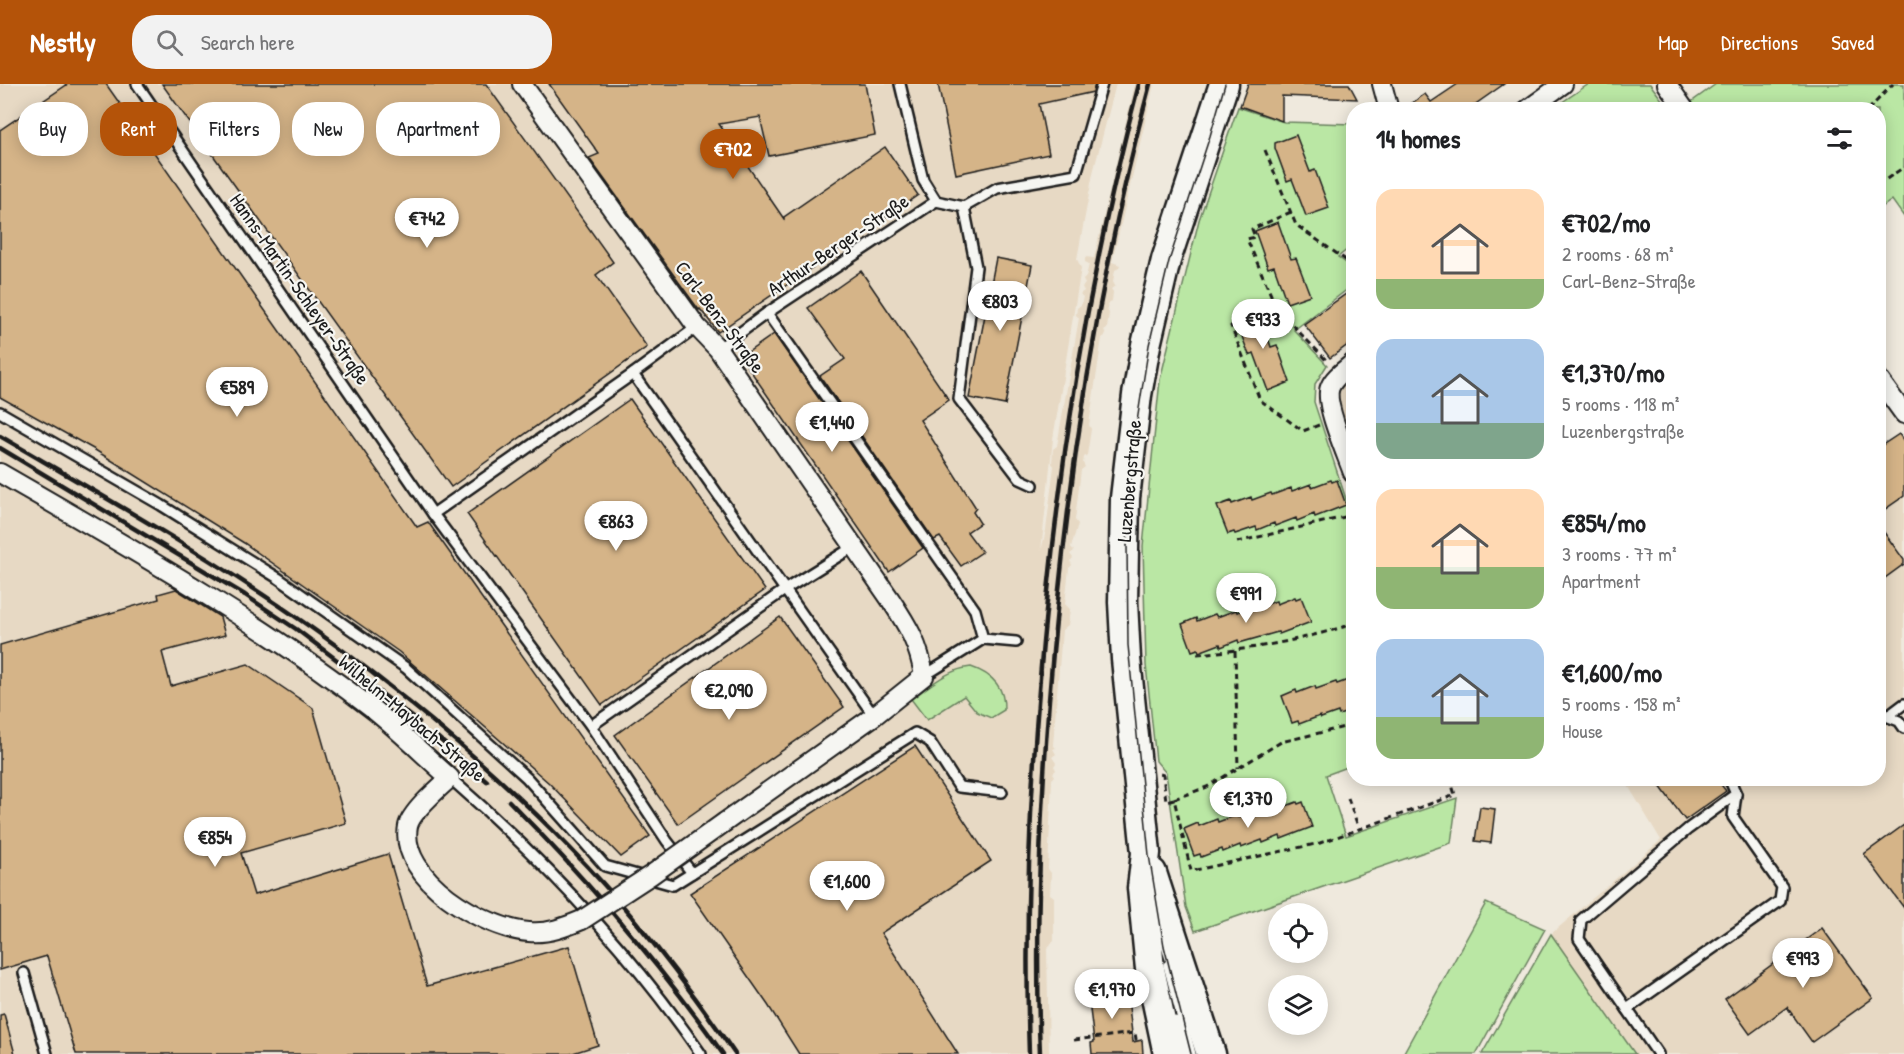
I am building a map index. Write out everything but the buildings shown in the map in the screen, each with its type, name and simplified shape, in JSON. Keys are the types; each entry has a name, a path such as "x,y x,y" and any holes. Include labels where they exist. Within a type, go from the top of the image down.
{"main road":[{"name":"Luzenbergstraße","path":"1213,84 1213,118"},
{"name":"Luzenbergstraße","path":"1211,1054 1146,854 1126,659 1123,602 1125,510 1130,446 1146,345 1166,260 1224,84"},
{"name":"Luzenbergstraße","path":"1146,854 1142,888 1150,969 1168,1054"}],"street":[{"name":"Carl-Benz-Straße","path":"522,84 697,327 718,349 854,547 910,630 921,654 924,676"},
{"path":"1382,84 1387,102"},
{"path":"1538,102 1563,84"},
{"path":"1667,84 1679,102"},
{"path":"1346,369 1329,388 1329,404 1346,453"},
{"path":"1886,394 1904,414"},
{"name":"Wilhelm-Maybach-Straße","path":"0,473 123,544 322,671 377,713 450,778"},
{"path":"450,778 430,796 409,824 410,850 420,869 445,896 476,916 501,927 530,933 557,930 582,920 651,875 866,721 924,676"}],"lane":[{"name":"Hanns-Martin-Schleyer-Straße","path":"137,84 433,514 591,726 667,841 692,873"},
{"name":"Arthur-Berger-Straße","path":"718,349 767,313 936,201 923,180 900,84"},
{"path":"936,201 964,207 997,188 1076,174 1102,84"},
{"path":"964,207 976,267 959,399 1020,479 1033,485"},
{"path":"767,313 975,610 983,639"},
{"path":"433,514 697,327"},
{"path":"633,374 786,589 866,721"},
{"path":"0,412 161,506 278,578 405,668 527,778 605,866 673,885 915,733 930,742 959,787 1002,792"},
{"path":"591,726 786,589 854,547"},
{"path":"924,676 983,639 1016,642"},
{"path":"1886,713 1904,704"},
{"path":"1886,716 1899,721 1904,728"},
{"name":"Wilhelm-Maybach-Straße","path":"450,778 493,816 579,901 681,1026 701,1054"},
{"path":"1627,1009 1780,901 1782,887 1733,817 1736,794 1732,786"},
{"path":"1658,1054 1579,939 1581,920 1688,829 1736,794"},
{"path":"1146,854 1161,934"},
{"path":"1146,854 1157,947 1184,1054"},
{"path":"1166,956 1191,1054"},
{"path":"24,973 47,1054"}],"path":[{"path":"1876,102 1893,84"},
{"path":"1265,150 1296,225 1346,260"},
{"path":"1886,179 1904,167"},
{"path":"1291,212 1252,229 1255,237 1247,239 1277,309 1315,348 1346,369"},
{"path":"1274,301 1233,317 1235,324 1231,326 1260,400 1303,431 1334,419"},
{"path":"1315,348 1319,342"},
{"path":"1237,542 1346,516"},
{"path":"1197,654 1234,651 1314,636 1346,626"},
{"path":"1234,651 1238,768"},
{"path":"1154,773 1163,775 1166,801 1207,787 1281,742 1346,727"},
{"path":"1174,799 1191,871 1320,843 1455,795 1452,786"},
{"path":"1348,798 1359,829"},
{"path":"1074,1040 1135,1033 1136,1039"},
{"path":"1130,1040 1144,1038"}],"shaded area":[{"path":"0,84 1116,84 1093,173 1077,259 1081,268 1053,439 1041,551 1054,466 1052,463 1053,449 1057,446 1079,318 1076,315 1077,308 1081,305 1083,297 1080,294 1084,291 1083,280 1089,264 1085,262 1085,257 1094,258 1135,84 1154,84 1112,262 1120,265 1115,270 1113,282 1115,286 1111,289 1112,301 1108,303 1107,329 1104,331 1106,335 1102,338 1089,425 1091,429 1087,455 1083,463 1085,467 1081,470 1075,520 1078,524 1071,547 1074,551 1070,554 1073,558 1070,561 1072,565 1069,568 1065,604 1070,609 1068,625 1062,630 1053,745 1056,748 1053,749 1056,754 1052,757 1056,763 1054,766 1056,770 1052,779 1048,869 1051,873 1050,894 1054,897 1054,941 1047,948 1049,1054 0,1054"},
{"path":"1346,383 1346,422 1338,399 1341,387"},
{"path":"1904,496 1904,1054 1635,1054 1551,934 1661,840 1628,786 1886,786 1886,509"}],"green space":[{"path":"1589,84 1650,84 1664,102 1562,102"},
{"path":"1716,84 1904,84 1904,217 1892,200 1886,204 1886,102 1691,102"},
{"path":"1238,107 1284,122 1346,124 1346,251 1338,257 1346,263 1346,290 1294,330 1327,365 1315,384 1314,402 1346,499 1346,768 1326,775 1346,836 1457,798 1451,843 1276,903 1268,903 1268,906 1195,931 1186,907 1166,773 1156,761 1146,665 1143,546 1160,380 1199,220"},
{"path":"971,667 985,673 1000,688 1004,710 991,718 977,712 964,696 927,720 911,699 947,675"},
{"path":"1486,903 1545,929 1476,1054 1403,1054"},
{"path":"1551,934 1635,1054 1482,1054"}],"tram line":[{"path":"1191,1054 1164,946 1149,855 1128,645 1127,545 1133,447 1149,345 1169,261 1225,84"}],"railway":[{"path":"1029,1054 1027,963 1030,826 1039,690 1054,537 1088,309 1103,234 1139,84"},
{"path":"1040,1054 1038,921 1043,788 1064,544 1085,389 1099,312 1114,236 1150,84"},
{"path":"0,436 233,575 323,636 437,725 540,818 603,884 673,968 735,1054"},
{"path":"0,448 245,595 296,629 419,722"},
{"path":"437,737 487,781"},
{"path":"509,801 621,923 674,987 723,1054"}]}
